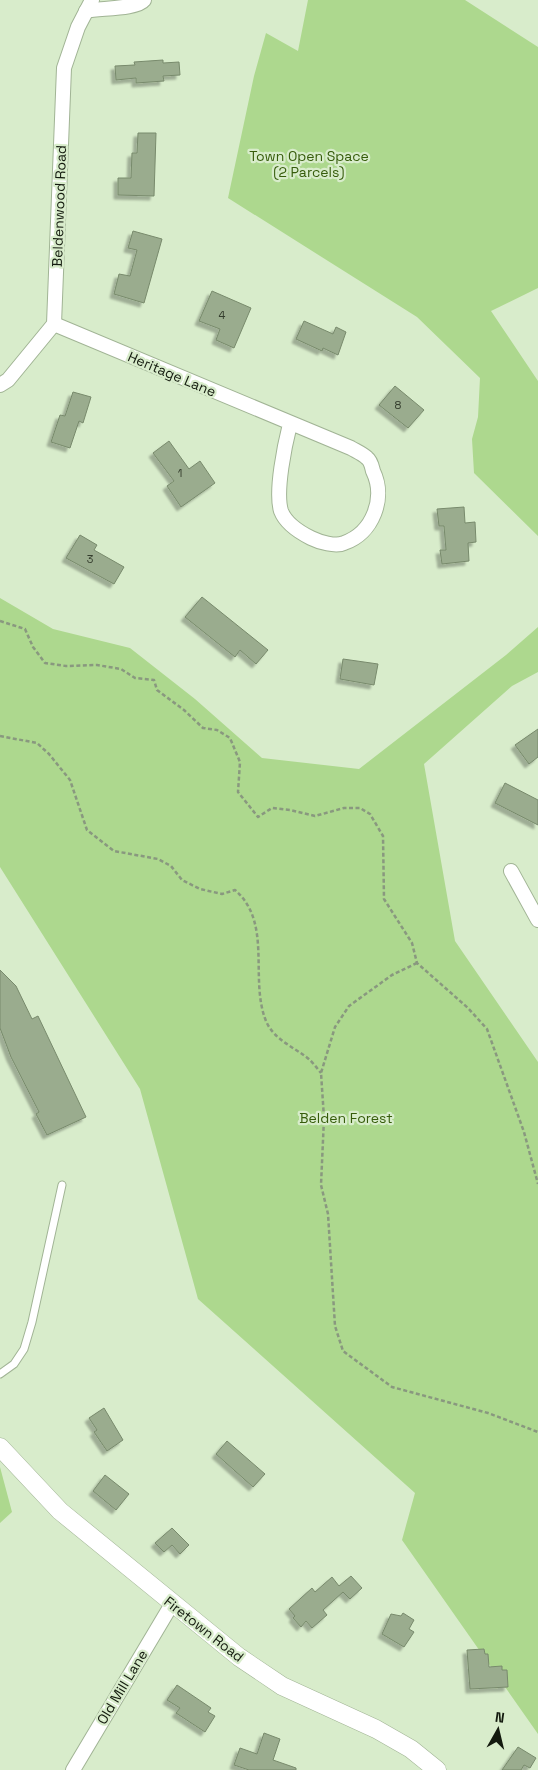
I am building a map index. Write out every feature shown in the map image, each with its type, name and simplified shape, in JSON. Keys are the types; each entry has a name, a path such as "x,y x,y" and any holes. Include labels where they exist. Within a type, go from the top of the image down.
{"street":[{"name":"Beldenwood Road","path":"54,324 64,68 75,35 89,6 132,7 144,0"},
{"path":"0,385 8,380 54,324"},
{"name":"Heritage Lane","path":"54,324 351,448 368,458 378,479 380,492 377,508 369,522 352,540 342,544 315,540 290,524 281,510 282,462 290,424"},
{"path":"510,871 538,920"},
{"name":"Firetown Road","path":"0,1447 60,1511 239,1657 282,1686 376,1729 411,1749 437,1770"},
{"name":"Old Mill Lane","path":"73,1770 172,1604"}],"lane":[{"path":"0,1374 14,1364 24,1349 32,1322 62,1184"}],"path":[{"path":"0,621 25,629 33,647 45,663 66,666 97,665 122,669 135,678 154,680 157,690 184,710 203,728 217,730 230,738 240,762 238,792 258,816 272,808 315,816 344,808 360,808 370,814 383,836 384,899 412,943 417,963 468,1008 487,1029 524,1132 538,1184"},
{"path":"0,736 37,743 49,754 70,780 87,830 114,851 158,859 171,866 182,880 200,889 222,894 235,890 243,897 252,911 257,935 258,977 266,1022 281,1041 306,1057 321,1072"},
{"path":"417,963 392,975 349,1006 335,1027 321,1072 324,1118 321,1185 328,1214 335,1326 344,1351 392,1387 488,1413 538,1432"}],"green space":[{"name":"Town Open Space (2 Parcels)","path":"308,0 465,0 538,47 538,288 491,311 538,381 538,536 474,473 472,439 478,417 480,378 417,317 228,198 254,76 266,33 298,51"},
{"name":"Belden Forest","path":"0,598 53,629 130,648 195,699 262,758 359,769 506,655 538,627 538,672 512,686 424,764 455,941 538,1062 538,1734 402,1540 415,1493 198,1299 140,1089 0,867"},
{"path":"0,1467 12,1512 0,1523"}],"building":[{"path":"163,60 163,63 179,62 180,75 163,76 164,81 136,83 136,78 116,80 115,66 135,65 134,62"},
{"path":"138,133 156,133 154,196 118,195 118,178 131,178 132,153 137,153"},
{"path":"133,231 162,239 144,303 114,294 119,274 130,276 137,250 128,248"},
{"path":"212,291 251,308 234,348 216,340 220,329 199,321"},
{"path":"304,321 333,334 336,327 346,332 338,355 323,348 322,351 296,339"},
{"path":"395,386 424,410 408,428 379,405"},
{"path":"73,392 91,397 83,423 79,421 70,448 51,442 60,415 65,416"},
{"path":"169,441 189,469 200,461 215,483 181,507 167,486 174,481 153,453"},
{"path":"464,507 465,523 475,522 476,542 468,543 469,561 442,564 440,550 446,550 444,526 439,526 437,509"},
{"path":"80,535 97,545 94,550 124,567 114,584 66,558"},
{"path":"202,597 268,650 256,664 240,650 235,657 185,617"},
{"path":"343,659 378,664 374,685 340,679"},
{"path":"538,729 538,757 529,764 515,745"},
{"path":"505,783 538,800 538,825 495,803"},
{"path":"0,970 16,986 32,1019 38,1016 86,1117 47,1135 36,1114 39,1112 11,1057 0,1028"},
{"path":"104,1408 123,1440 107,1451 94,1432 97,1430 89,1418"},
{"path":"227,1441 265,1474 253,1487 216,1454"},
{"path":"105,1475 129,1494 116,1510 93,1491"},
{"path":"172,1528 189,1545 180,1554 172,1545 164,1552 155,1543"},
{"path":"351,1576 362,1588 350,1599 343,1592 323,1610 327,1615 312,1628 306,1621 301,1627 293,1618 295,1616 289,1609 312,1588 315,1592 332,1577 339,1586"},
{"path":"403,1613 414,1620 409,1629 414,1632 404,1647 382,1634 391,1614 401,1616"},
{"path":"484,1649 485,1654 488,1654 489,1667 502,1666 502,1670 507,1670 508,1687 470,1689 467,1650"},
{"path":"177,1685 211,1708 208,1712 215,1716 205,1732 176,1713 180,1708 167,1700"},
{"path":"264,1733 280,1739 273,1760 296,1768 296,1770 249,1770 234,1765 240,1748 257,1754"},
{"path":"518,1747 536,1758 530,1768 524,1765 521,1770 502,1770"}]}
